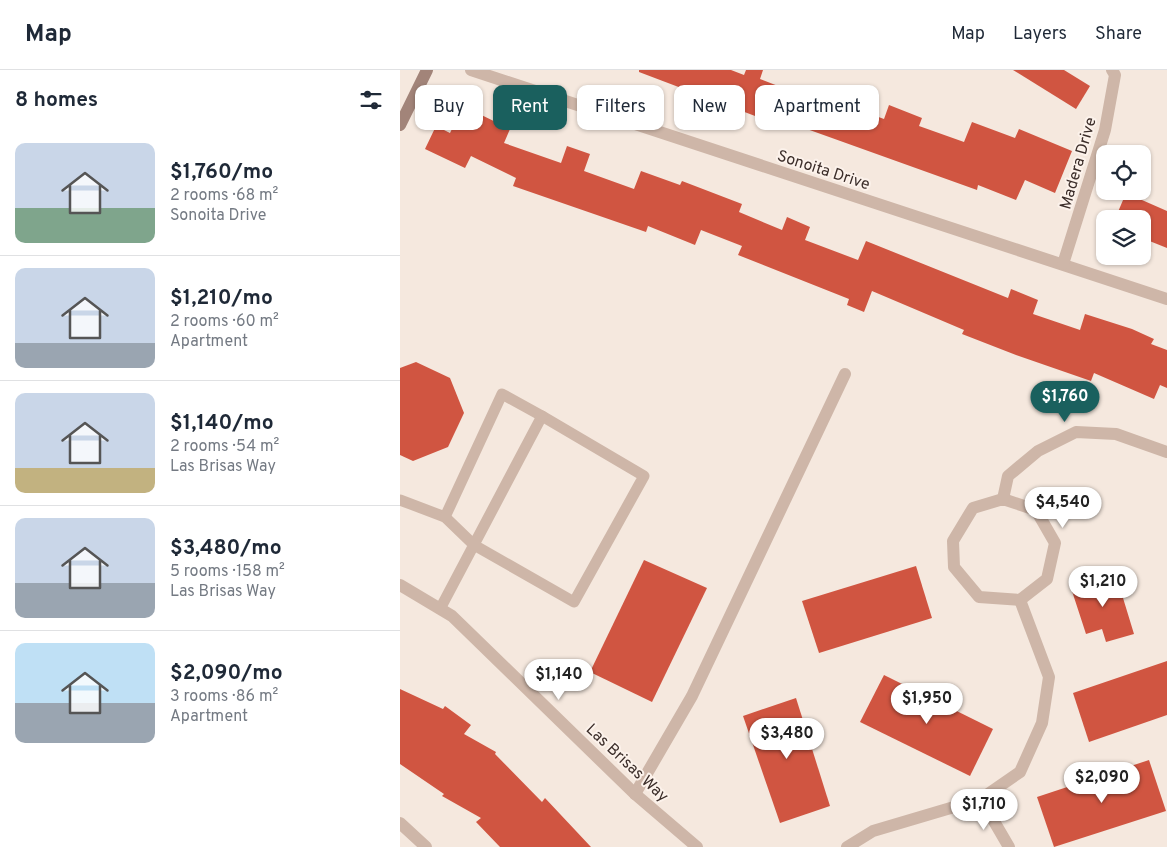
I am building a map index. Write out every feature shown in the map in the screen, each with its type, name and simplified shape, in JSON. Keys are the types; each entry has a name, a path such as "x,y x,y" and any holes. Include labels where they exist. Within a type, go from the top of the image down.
{"street":[{"path":"400,125 427,70"},
{"name":"Sonoita Drive","path":"471,70 1167,299"},
{"name":"Madera Drive","path":"1063,264 1105,130 1115,76 1112,70"},
{"path":"636,794 692,696 846,374"},
{"path":"1003,499 1008,476 1038,450 1076,432 1116,434 1167,452"},
{"path":"1003,499 1036,510 1055,544 1047,579 1020,600 979,597 954,568 952,541 973,508 1003,499"},
{"name":"Las Brisas Way","path":"400,586 452,616 636,794 697,847"},
{"path":"847,847 872,831 982,799 1020,772 1042,723 1048,677 1020,600"},
{"path":"982,799 1009,847"},
{"path":"400,823 426,847"}],"lane":[{"path":"400,500 445,516 474,545 574,602 644,476 502,394 445,516"},
{"path":"440,609 542,416"}],"building":[{"path":"639,70 731,70 744,75 746,70 763,70 760,79 776,85 755,85 755,116 745,112 745,85 674,85 639,72"},
{"path":"1013,70 1064,70 1090,86 1076,109"},
{"path":"889,105 922,118 919,126 964,142 972,122 1015,138 1019,129 1072,151 1055,193 1025,180 1016,200 978,185 977,190 810,130 879,130 879,117 884,119"},
{"path":"483,116 493,121 493,130 510,130 504,143 561,163 567,146 590,154 584,171 634,189 641,171 680,185 682,181 742,204 739,212 782,230 787,217 810,227 805,240 858,260 866,241 1008,298 1011,289 1038,300 1033,314 1080,330 1085,314 1132,329 1154,339 1151,344 1167,350 1167,388 1160,385 1154,399 1094,373 1091,381 962,334 964,330 872,291 864,312 847,305 849,299 738,255 742,246 701,230 695,245 648,226 646,232 513,186 516,178 471,156 465,168 425,149 434,130 444,130 450,133 451,130 483,130"},
{"path":"1123,200 1142,200 1167,211 1167,248 1151,242 1151,210 1119,210"},
{"path":"416,362 450,378 464,413 448,447 413,461 400,455 400,368"},
{"path":"644,560 707,588 652,702 590,672"},
{"path":"916,566 932,618 819,653 802,601"},
{"path":"1116,575 1134,634 1106,642 1102,629 1086,634 1071,588"},
{"path":"1167,661 1167,715 1089,742 1073,693"},
{"path":"884,675 993,729 970,776 860,722"},
{"path":"400,689 443,709 445,706 471,725 464,734 496,752 495,754 542,802 545,798 591,847 500,847 476,822 481,818 442,796 444,794 400,764"},
{"path":"796,698 830,806 780,823 743,716"},
{"path":"1149,760 1166,811 1054,847 1037,797"}]}
